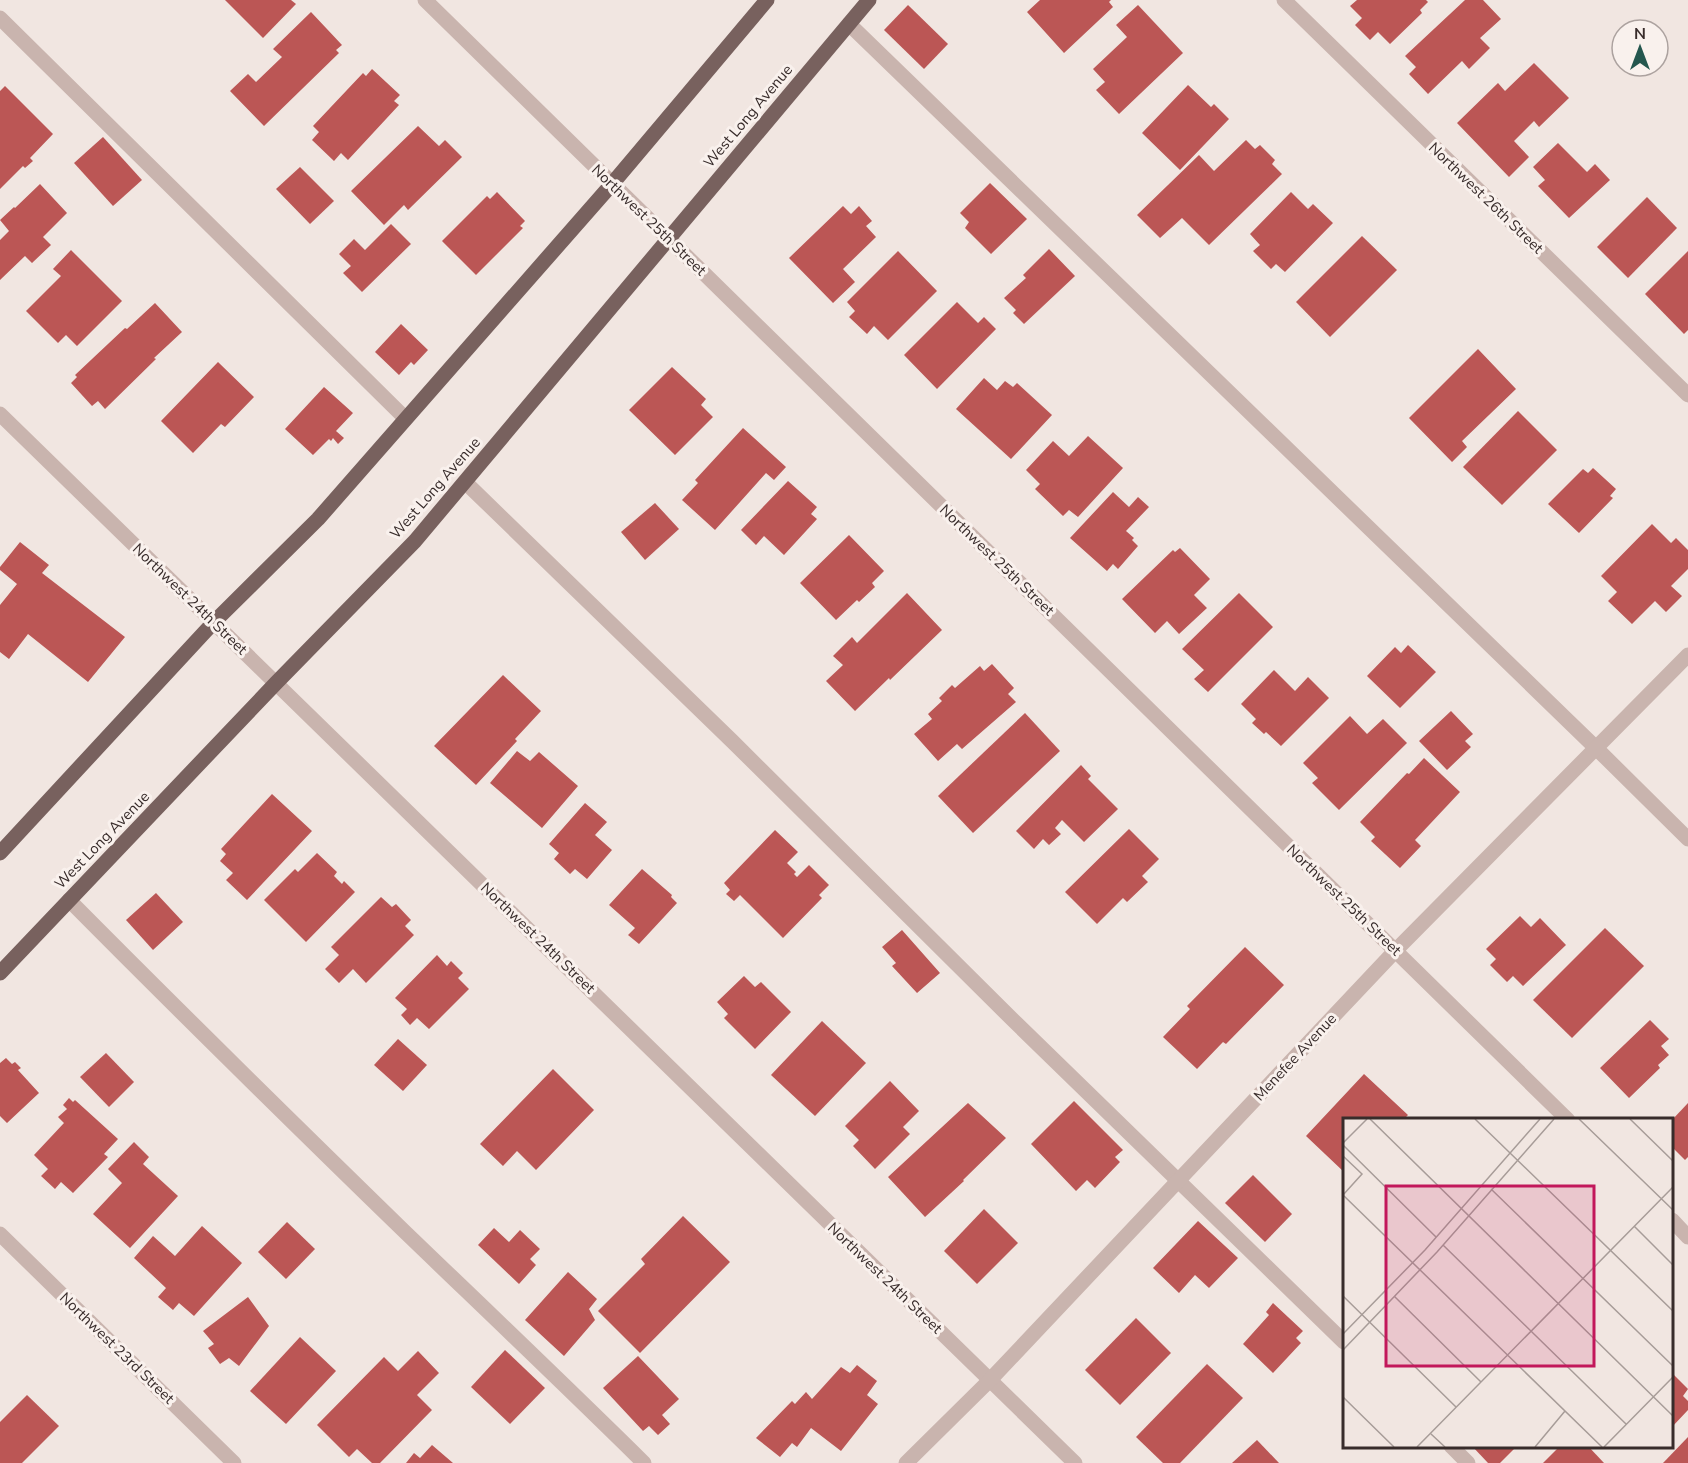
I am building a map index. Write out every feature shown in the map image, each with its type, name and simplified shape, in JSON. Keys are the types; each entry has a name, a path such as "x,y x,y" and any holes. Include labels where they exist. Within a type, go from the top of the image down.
{"main road":[{"path":"0,853 214,622 318,519 612,184 767,0"},
{"name":"West Long Avenue","path":"0,973 415,540 869,0"}],"street":[{"name":"Northwest 25th Street","path":"425,0 1567,1118"},
{"name":"Northwest 26th Street","path":"1284,0 1688,395"},
{"path":"0,18 405,418"},
{"path":"849,24 1688,839"},
{"name":"Northwest 24th Street","path":"0,414 1075,1463"},
{"path":"465,482 1343,1341"},
{"name":"Menefee Avenue","path":"906,1463 990,1380 1396,950 1688,655"},
{"path":"69,900 405,1232 644,1463"},
{"path":"1673,1222 1688,1237"},
{"name":"Northwest 23rd Street","path":"0,1234 234,1463"},
{"path":"1453,1448 1468,1463"}],"building":[{"path":"225,0 291,0 296,4 263,38"},
{"path":"1040,0 1111,0 1109,2 1113,7 1064,53 1027,12"},
{"path":"1357,0 1426,0 1428,2 1420,10 1422,13 1390,44 1378,32 1370,40 1355,25 1362,18 1350,6"},
{"path":"1465,0 1483,0 1501,19 1480,38 1490,48 1469,69 1462,61 1428,94 1409,74 1416,67 1405,56"},
{"path":"908,5 948,44 924,69 884,30"},
{"path":"1138,5 1183,53 1119,114 1096,90 1105,82 1093,69 1127,37 1116,25"},
{"path":"311,12 342,45 336,50 339,53 264,126 230,91 248,74 256,82 282,57 273,49"},
{"path":"1534,63 1569,98 1539,127 1534,121 1514,141 1529,157 1509,177 1457,123 1498,83 1505,91"},
{"path":"372,69 400,95 394,101 399,105 348,160 341,153 334,161 312,140 319,132 313,126 363,73 366,76"},
{"path":"1188,85 1211,107 1214,104 1229,119 1180,170 1142,133"},
{"path":"5,86 53,134 30,158 33,161 25,168 23,166 0,189 0,91"},
{"path":"418,126 439,146 445,140 462,157 408,210 404,205 384,225 351,191"},
{"path":"103,137 142,180 113,206 74,163"},
{"path":"1246,140 1255,149 1260,145 1275,160 1272,164 1282,174 1209,245 1182,218 1160,238 1137,215 1199,155 1214,171"},
{"path":"1558,143 1587,172 1595,164 1610,180 1569,218 1538,186 1545,180 1533,167"},
{"path":"300,167 334,201 310,224 276,189"},
{"path":"990,183 1027,219 991,254 965,228 969,222 960,213"},
{"path":"40,184 67,213 43,237 51,245 32,263 25,256 0,280 0,240 9,231 0,220"},
{"path":"497,192 525,221 520,226 523,228 476,275 442,241 487,196 490,199"},
{"path":"1291,192 1308,209 1313,204 1333,223 1285,272 1276,264 1271,269 1253,251 1260,245 1250,234"},
{"path":"1647,197 1677,228 1628,278 1597,247"},
{"path":"843,206 851,214 859,206 872,221 866,226 876,237 843,269 855,282 833,303 789,258"},
{"path":"391,224 411,244 362,292 343,273 351,266 339,254 354,239 365,250"},
{"path":"1362,236 1397,270 1330,337 1296,302"},
{"path":"1049,249 1075,276 1024,324 1013,313 1016,310 1004,298 1026,278 1023,275"},
{"path":"71,250 122,301 77,346 66,335 58,343 26,311 61,276 53,269"},
{"path":"898,251 937,291 888,340 874,326 867,334 849,317 855,311 847,302"},
{"path":"1688,251 1688,330 1684,334 1645,294"},
{"path":"957,302 978,323 984,317 996,329 937,389 904,355"},
{"path":"155,303 182,332 105,409 98,401 92,406 71,383 77,377 75,375"},
{"path":"401,324 428,350 414,365 411,362 399,375 375,352"},
{"path":"1478,349 1516,389 1462,441 1467,447 1452,462 1409,418"},
{"path":"218,362 254,397 225,427 221,424 193,453 161,421"},
{"path":"672,367 706,399 701,405 713,417 675,455 629,410"},
{"path":"984,378 997,390 1005,381 1013,387 1017,383 1052,415 1011,459 956,409"},
{"path":"324,387 353,413 336,431 344,438 338,444 333,438 331,441 329,439 313,455 285,429"},
{"path":"1518,411 1557,450 1502,505 1463,467"},
{"path":"743,428 786,467 774,480 766,473 715,530 682,500 698,483 695,480"},
{"path":"1088,436 1123,468 1078,517 1069,510 1063,516 1035,489 1040,484 1026,470 1053,441 1069,456"},
{"path":"1593,468 1616,489 1610,496 1613,498 1579,533 1548,504 1583,469 1588,473"},
{"path":"788,481 817,507 811,514 817,519 784,555 764,536 756,545 741,530"},
{"path":"1113,492 1129,507 1138,497 1149,507 1126,531 1134,538 1132,540 1138,546 1118,569 1113,564 1107,571 1070,538"},
{"path":"655,503 679,529 645,560 621,532"},
{"path":"1652,524 1671,543 1676,538 1688,550 1688,569 1671,586 1682,596 1666,612 1655,601 1632,624 1608,601 1617,592 1601,576"},
{"path":"849,535 884,571 872,583 875,587 836,620 800,583"},
{"path":"20,542 49,565 42,573 125,637 88,682 28,634 9,659 0,652 0,605 17,584 0,570 0,567"},
{"path":"1180,548 1210,579 1194,595 1207,608 1179,634 1167,621 1155,633 1122,599 1173,550 1175,552"},
{"path":"907,593 942,630 855,711 826,681 843,665 833,656 852,637 857,643"},
{"path":"1239,593 1273,627 1208,692 1194,679 1204,670 1182,649"},
{"path":"1408,645 1436,672 1400,708 1367,676 1395,647 1401,653"},
{"path":"992,664 1014,688 1008,694 1016,702 962,749 957,744 938,761 914,734 932,719 928,714 942,701 939,698 952,685 955,688 980,666 984,671"},
{"path":"1274,670 1295,691 1308,677 1329,698 1281,746 1252,723 1256,719 1241,704"},
{"path":"503,675 541,711 476,785 434,746"},
{"path":"1451,711 1473,734 1465,741 1471,747 1447,770 1419,741"},
{"path":"1025,713 1060,751 973,833 938,796"},
{"path":"1350,716 1367,734 1383,719 1407,743 1339,810 1312,783 1318,778 1303,763"},
{"path":"517,751 530,761 539,752 578,786 542,828 490,783"},
{"path":"1424,758 1460,792 1415,840 1421,846 1400,868 1371,841 1375,837 1360,822"},
{"path":"1081,765 1091,776 1088,779 1118,809 1084,842 1062,820 1055,828 1061,834 1049,845 1043,839 1034,849 1016,831"},
{"path":"272,794 312,831 247,900 226,880 233,873 220,861 226,854 221,849"},
{"path":"585,803 607,822 595,835 612,850 587,879 575,869 570,874 554,859 559,853 549,844"},
{"path":"1129,829 1159,859 1142,876 1148,882 1127,902 1123,898 1097,924 1065,892"},
{"path":"775,830 798,852 787,863 796,872 794,874 797,877 809,865 829,885 819,895 822,898 783,938 740,895 734,901 726,894 730,890 724,883"},
{"path":"317,853 337,872 334,876 342,884 344,881 355,892 306,942 264,900 295,869 298,872"},
{"path":"642,869 672,895 671,897 677,903 639,944 628,935 635,928 609,905"},
{"path":"156,893 183,922 153,950 126,920"},
{"path":"381,897 392,907 396,904 411,920 405,926 414,935 366,983 353,969 339,983 325,969 339,955 331,947"},
{"path":"1520,916 1531,927 1540,918 1566,945 1523,986 1513,976 1507,982 1490,965 1496,959 1486,949"},
{"path":"1605,928 1644,966 1572,1038 1533,1000"},
{"path":"902,930 940,973 917,993 892,966 896,963 882,947"},
{"path":"1245,947 1284,985 1226,1044 1223,1042 1197,1069 1163,1037 1190,1009 1187,1006"},
{"path":"437,955 447,966 451,961 463,973 458,978 469,989 429,1029 417,1018 410,1025 401,1015 407,1009 395,998"},
{"path":"744,976 755,987 761,982 791,1012 755,1049 724,1018 728,1014 717,1002"},
{"path":"1650,1020 1669,1039 1661,1046 1669,1055 1658,1065 1660,1068 1629,1098 1600,1068"},
{"path":"822,1021 866,1063 815,1116 771,1075"},
{"path":"398,1039 427,1065 403,1091 374,1065"},
{"path":"106,1053 134,1082 109,1107 80,1077"},
{"path":"6,1058 21,1068 18,1070 39,1093 7,1123 0,1116 0,1063"},
{"path":"553,1069 594,1110 536,1170 517,1151 503,1166 480,1144"},
{"path":"1364,1074 1408,1115 1405,1118 1343,1118 1343,1171 1306,1136"},
{"path":"890,1081 919,1111 903,1127 910,1134 875,1169 853,1146 859,1140 845,1126"},
{"path":"69,1098 73,1102 75,1100 118,1139 104,1154 108,1157 73,1193 61,1182 55,1189 41,1176 48,1169 34,1155 64,1123 58,1117 67,1109 63,1105"},
{"path":"1074,1101 1123,1150 1115,1157 1120,1162 1095,1188 1087,1180 1076,1191 1031,1144"},
{"path":"968,1103 1006,1138 925,1217 888,1177"},
{"path":"1688,1103 1688,1157 1685,1160 1673,1148 1673,1119"},
{"path":"134,1142 149,1157 143,1164 178,1196 130,1248 93,1214 122,1183 108,1169"},
{"path":"1253,1175 1292,1214 1265,1242 1225,1203"},
{"path":"984,1209 1018,1243 977,1284 944,1251"},
{"path":"683,1216 730,1262 640,1353 598,1311 645,1264 641,1259"},
{"path":"1198,1221 1238,1258 1209,1288 1195,1275 1179,1293 1153,1268"},
{"path":"287,1222 315,1249 286,1279 258,1252"},
{"path":"202,1226 242,1263 194,1316 179,1303 173,1310 158,1297 166,1288 134,1258 153,1236 175,1256"},
{"path":"494,1228 509,1242 520,1230 540,1249 530,1259 536,1265 519,1284 478,1245"},
{"path":"568,1272 597,1299 589,1309 595,1320 564,1356 525,1320"},
{"path":"248,1297 269,1326 239,1366 229,1358 220,1364 208,1348 214,1344 203,1331"},
{"path":"1273,1303 1303,1331 1296,1338 1301,1343 1273,1373 1243,1344 1269,1315 1266,1312"},
{"path":"1136,1318 1171,1353 1120,1405 1085,1370"},
{"path":"300,1337 336,1371 286,1424 250,1391"},
{"path":"505,1350 545,1388 510,1424 471,1387"},
{"path":"418,1351 439,1373 417,1395 432,1410 380,1463 372,1463 357,1449 349,1457 317,1425 384,1357 398,1371"},
{"path":"638,1356 679,1399 662,1415 670,1424 658,1435 649,1426 643,1431 603,1388"},
{"path":"1207,1364 1243,1398 1180,1463 1163,1463 1136,1437"},
{"path":"857,1365 877,1381 867,1395 878,1404 841,1451 811,1428 797,1447 792,1443 780,1457 756,1438 792,1401 795,1404 806,1392 812,1399 841,1367 850,1373"},
{"path":"1673,1374 1688,1389 1683,1396 1688,1401 1688,1410 1673,1426"},
{"path":"27,1395 59,1426 22,1463 0,1463 0,1422"},
{"path":"1688,1437 1688,1463 1663,1463"},
{"path":"1257,1440 1279,1463 1232,1463"},
{"path":"432,1445 453,1463 406,1463 414,1453 420,1458"},
{"path":"1474,1448 1515,1448 1500,1463 1488,1463"},
{"path":"1558,1448 1590,1448 1604,1463 1543,1463"}]}
